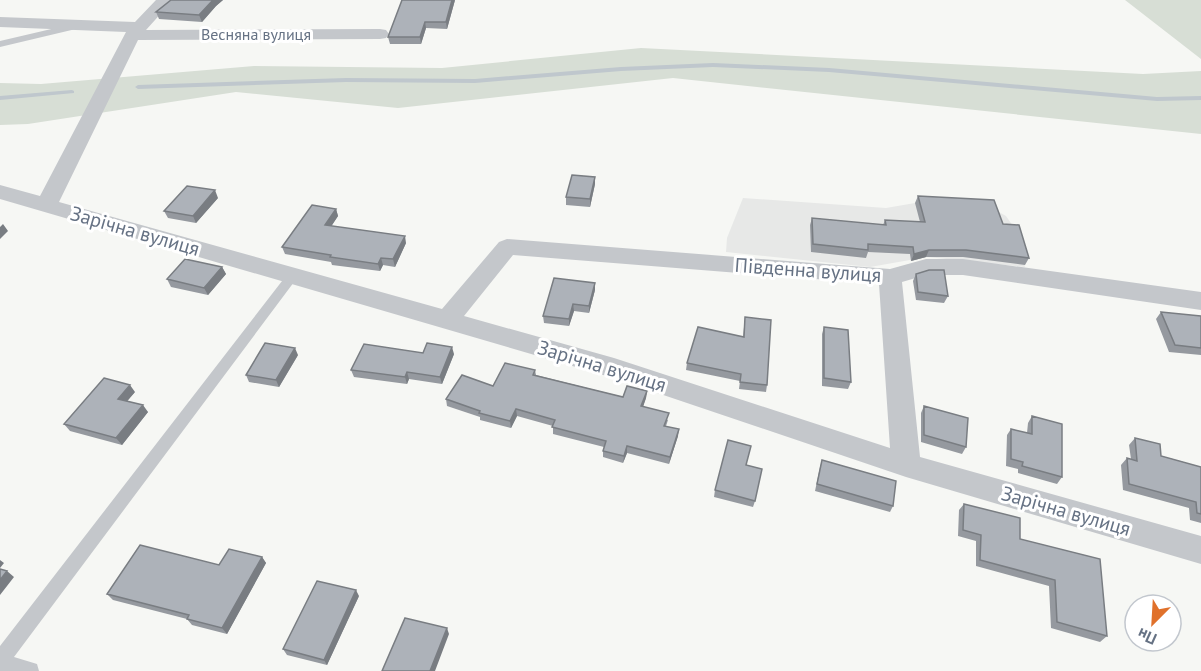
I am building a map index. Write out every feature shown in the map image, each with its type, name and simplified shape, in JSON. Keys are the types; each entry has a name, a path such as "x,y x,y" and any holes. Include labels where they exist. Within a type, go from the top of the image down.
{"street":[{"path":"46,205 135,31 165,0"},
{"name":"Весняна вулиця","path":"0,22 82,25 135,31 380,34"},
{"name":"Зарічна вулиця","path":"0,192 614,368 906,465 1201,550"},
{"name":"Південна вулиця","path":"447,320 507,247 890,277 926,267 963,267 1201,301"},
{"path":"890,277 906,465"}],"lane":[{"path":"0,44 82,25"},
{"path":"30,671 0,662 293,275"}],"shaded area":[{"path":"1125,0 1201,0 1201,59"},
{"path":"641,48 1143,74 1201,71 1201,134 673,78 398,108 236,92 28,124 0,125 0,83 41,84 254,66 442,68"},
{"path":"743,198 886,208 915,203 990,207 1006,216 1015,229 1025,267 927,257 870,267 726,252 727,238"}],"building":[{"path":"171,0 213,0 199,15 156,12"},
{"path":"402,0 452,0 446,22 425,22 420,37 388,37"},
{"path":"572,175 595,177 590,199 566,197"},
{"path":"187,186 215,190 193,216 164,211"},
{"path":"918,196 994,200 1003,224 1019,225 1029,258 966,250 929,250 914,254 913,247 868,244 868,250 813,244 812,218 886,225 885,220 925,222"},
{"path":"312,205 336,209 325,225 405,236 393,259 381,258 378,264 282,247"},
{"path":"185,259 222,267 204,288 167,279"},
{"path":"929,270 944,270 948,296 918,292 916,274"},
{"path":"554,278 595,283 589,306 573,304 569,319 543,316"},
{"path":"1161,312 1201,316 1201,348 1175,345"},
{"path":"745,317 771,320 767,385 740,382 741,374 687,363 698,327 744,337"},
{"path":"824,327 848,330 851,382 824,378"},
{"path":"265,343 295,348 276,380 246,375"},
{"path":"427,343 452,347 440,377 407,372 405,377 351,370 364,344 423,353"},
{"path":"505,363 535,370 533,375 623,397 627,386 647,391 641,406 669,413 664,426 679,429 670,457 627,446 624,456 603,451 606,441 552,427 555,420 516,409 510,421 479,413 480,411 446,399 462,375 493,386"},
{"path":"104,378 130,385 118,399 143,405 116,438 64,424"},
{"path":"924,406 968,418 966,447 924,435"},
{"path":"1032,416 1062,424 1062,477 1022,466 1023,462 1011,459 1011,429 1032,434"},
{"path":"1135,438 1160,444 1161,456 1201,467 1201,514 1197,513 1196,502 1129,484 1127,458 1137,461"},
{"path":"728,440 751,446 746,465 762,469 755,501 715,490"},
{"path":"822,460 896,481 893,506 817,484"},
{"path":"964,504 1020,518 1020,539 1100,559 1107,636 1057,622 1055,580 980,560 981,535 963,530"},
{"path":"140,545 219,565 229,549 262,557 222,628 187,619 189,615 107,594"},
{"path":"0,569 7,571 0,580"},
{"path":"317,581 356,590 324,660 283,649"},
{"path":"405,618 447,628 430,671 382,671"}],"waterway":[{"path":"138,87 346,80 475,81 621,69 713,65 829,70 1157,99 1201,98"},
{"path":"0,98 72,92"}]}
